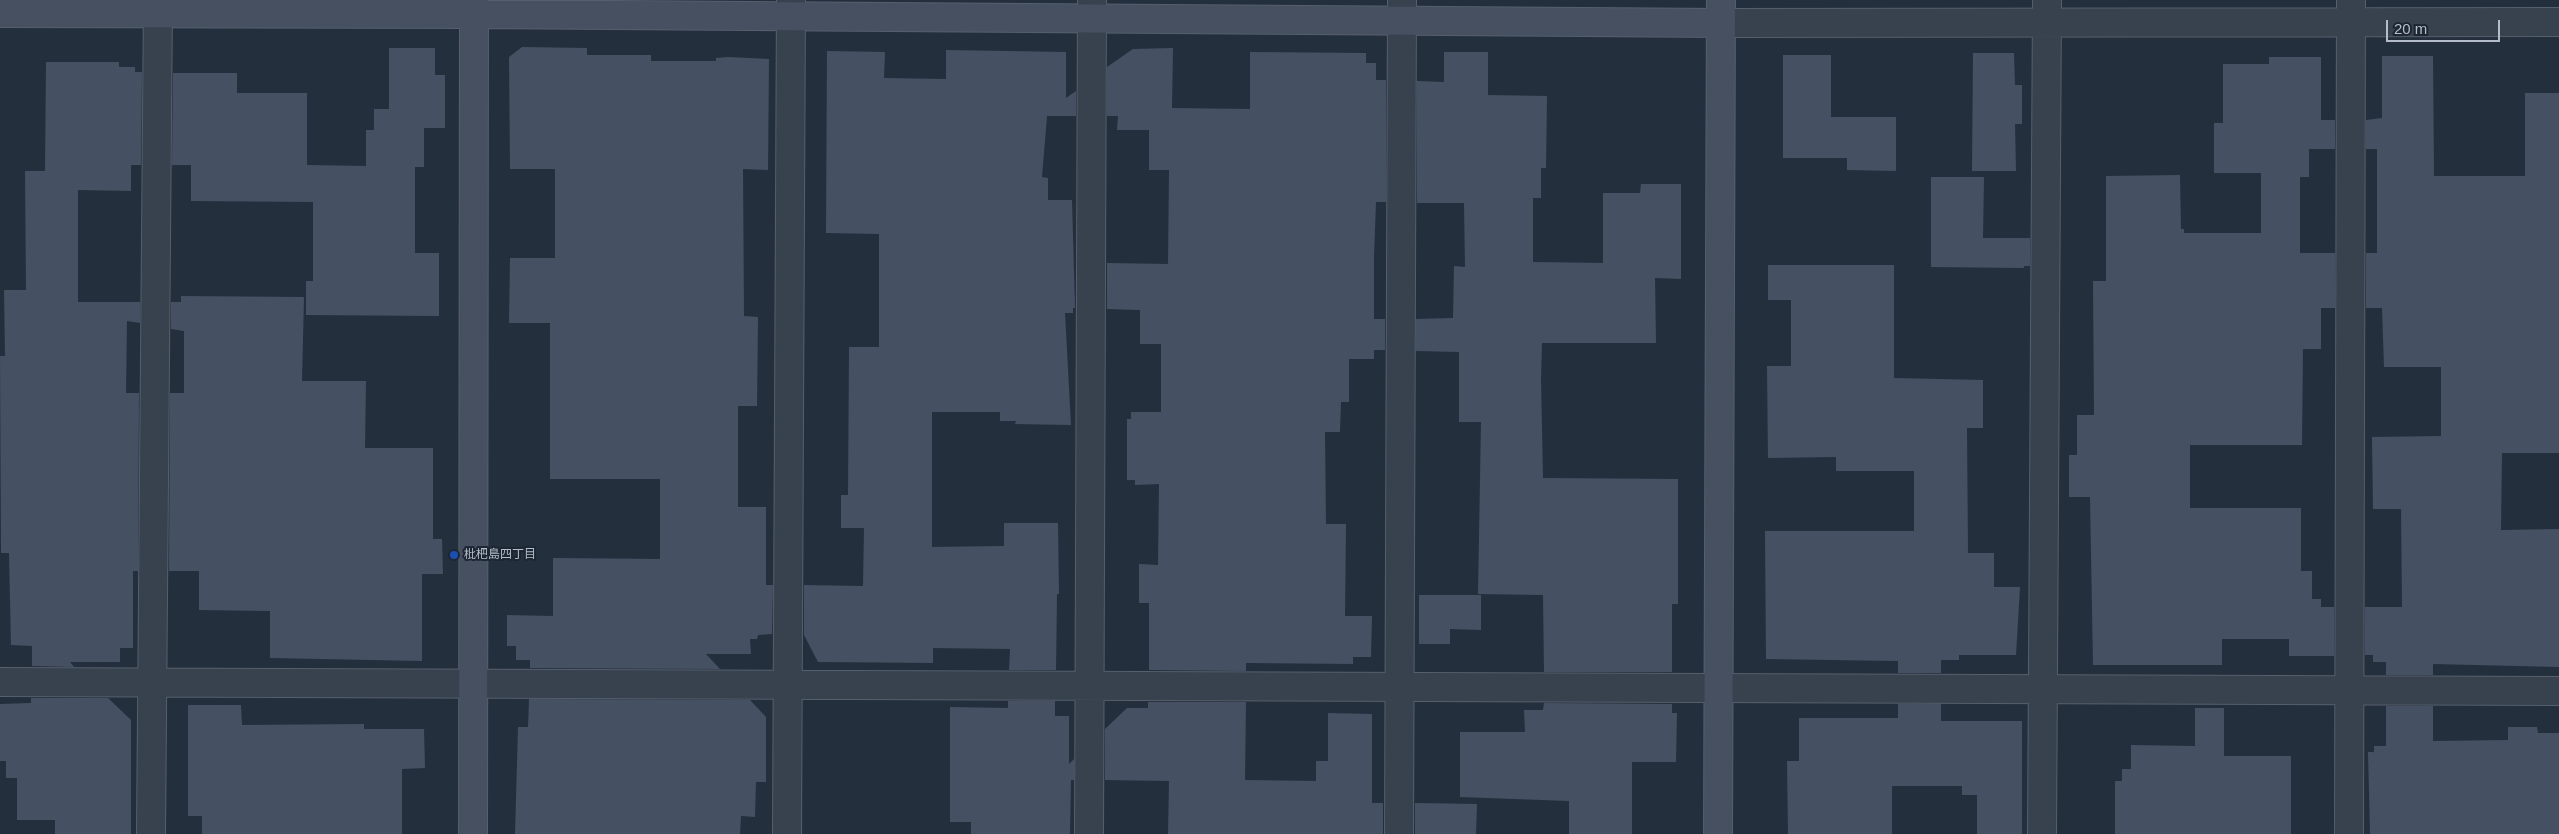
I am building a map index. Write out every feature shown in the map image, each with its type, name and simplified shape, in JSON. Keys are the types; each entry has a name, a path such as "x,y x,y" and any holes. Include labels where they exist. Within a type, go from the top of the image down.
{"street":[{"path":"151,834 158,7"},
{"path":"0,13 158,7 2351,11 2559,22"},
{"path":"473,834 474,7"},
{"path":"787,834 791,8"},
{"path":"1089,834 1092,9"},
{"path":"1399,834 1402,10"},
{"path":"1718,834 1721,11"},
{"path":"2042,834 2047,11"},
{"path":"2349,834 2351,11"},
{"path":"0,682 2559,691"}],"building":[{"path":"522,47 587,48 587,55 651,55 651,61 716,61 716,58 728,57 769,59 768,170 743,169 744,316 758,317 757,406 738,406 738,507 766,507 766,585 773,585 772,634 758,635 757,639 750,639 751,654 706,654 720,669 530,668 530,660 516,660 516,646 507,646 507,615 553,616 553,558 660,559 660,479 550,479 550,323 509,323 510,258 555,258 555,169 510,169 509,57"},
{"path":"389,48 435,48 435,75 445,75 445,128 424,128 424,167 415,167 415,253 439,253 439,316 306,315 306,281 313,281 313,202 191,201 191,165 172,165 173,73 237,73 237,93 307,93 307,165 366,166 366,130 374,130 374,109 389,109"},
{"path":"1173,48 1172,108 1250,109 1250,52 1366,53 1366,63 1376,63 1376,80 1386,80 1386,202 1376,202 1374,257 1374,319 1385,319 1385,350 1374,350 1374,359 1349,359 1349,402 1341,402 1340,432 1325,432 1326,524 1346,524 1345,616 1372,616 1371,657 1353,657 1353,664 1246,663 1246,671 1149,670 1149,603 1139,603 1139,564 1158,565 1159,484 1135,485 1135,480 1127,480 1127,419 1131,419 1131,412 1161,412 1161,344 1140,344 1140,310 1107,309 1107,263 1168,264 1169,170 1149,170 1149,130 1117,130 1118,116 1107,116 1107,67 1133,49"},
{"path":"946,50 1066,52 1066,98 1076,91 1076,116 1047,116 1042,177 1048,178 1048,200 1072,200 1075,308 1073,308 1073,313 1065,313 1071,425 1015,424 1016,421 1000,421 1000,412 932,412 932,547 1004,546 1004,523 1058,523 1059,594 1057,594 1056,670 1009,670 1010,649 933,648 933,663 818,662 804,635 804,585 863,586 864,528 841,528 841,495 848,495 849,347 879,347 879,234 826,233 827,51 885,52 884,78 946,79"},
{"path":"1444,52 1488,52 1488,95 1547,96 1546,168 1541,168 1541,198 1533,198 1533,262 1603,263 1603,193 1640,193 1641,184 1681,184 1681,279 1655,278 1656,343 1542,343 1541,379 1543,478 1678,479 1678,604 1672,604 1672,672 1544,672 1543,595 1478,594 1481,422 1459,422 1459,352 1416,351 1416,319 1453,318 1454,266 1465,267 1464,203 1417,203 1417,81 1444,82"},
{"path":"1973,53 2014,53 2015,85 2022,85 2022,124 2015,124 2016,171 1972,171"},
{"path":"1783,55 1831,55 1831,117 1896,117 1896,171 1847,170 1847,158 1783,158"},
{"path":"2382,56 2433,56 2434,176 2525,176 2525,93 2559,93 2559,453 2502,453 2501,530 2559,529 2559,667 2433,664 2433,675 2386,675 2386,662 2373,662 2373,655 2365,655 2365,607 2402,607 2401,509 2373,509 2372,437 2441,436 2441,367 2384,367 2382,308 2366,308 2366,253 2377,253 2377,149 2366,149 2366,120 2382,118"},
{"path":"2269,57 2321,57 2321,120 2335,120 2335,149 2309,149 2309,177 2300,177 2300,253 2335,253 2335,308 2321,308 2321,349 2303,349 2302,445 2190,445 2190,508 2301,508 2301,571 2312,571 2312,599 2321,599 2321,607 2334,607 2334,656 2289,656 2289,639 2222,639 2222,665 2093,665 2090,497 2069,497 2069,455 2077,455 2077,415 2094,415 2093,281 2106,281 2106,176 2180,175 2181,229 2184,229 2184,233 2261,233 2261,173 2214,173 2214,123 2223,123 2223,64 2269,64"},
{"path":"46,62 119,62 119,67 135,67 135,72 142,72 141,165 131,165 131,191 78,190 78,302 140,302 140,323 127,321 126,393 139,393 138,571 133,571 133,648 120,648 120,662 70,662 74,667 32,666 32,646 11,645 9,553 1,553 0,356 5,356 4,290 26,290 25,171 45,171"},
{"path":"1931,177 1984,177 1983,238 2030,238 2030,266 2024,266 2024,268 1931,267"},
{"path":"1768,265 1894,265 1894,378 1983,380 1983,428 1967,428 1968,553 1994,553 1994,587 2020,587 2016,655 1959,655 1959,660 1941,660 1941,673 1898,673 1898,661 1766,659 1765,531 1914,531 1914,471 1836,471 1836,457 1768,458 1767,366 1791,366 1791,300 1768,300"},
{"path":"181,296 304,297 302,381 366,381 365,448 433,448 433,539 442,539 443,574 422,574 422,661 270,658 270,611 199,610 199,571 169,571 170,393 184,393 184,331 171,329 171,302 181,302"},
{"path":"1419,595 1481,595 1481,630 1450,629 1450,644 1419,644"},
{"path":"31,698 108,698 131,720 131,834 55,834 55,820 17,820 17,778 6,778 6,761 0,761 0,704 31,703"},
{"path":"529,699 750,700 766,717 766,782 756,782 755,817 741,816 740,834 515,834 518,727 528,727"},
{"path":"1008,701 1055,701 1055,716 1069,716 1069,764 1074,759 1074,780 1071,780 1070,834 971,834 971,822 950,822 950,707 1008,708"},
{"path":"1148,702 1246,702 1245,780 1316,781 1316,761 1328,761 1328,713 1372,714 1372,803 1383,803 1383,834 1168,834 1169,781 1105,780 1105,729 1127,708 1148,708"},
{"path":"1544,703 1672,704 1672,713 1677,713 1676,762 1632,762 1632,834 1569,834 1569,801 1460,797 1460,732 1525,732 1524,710 1543,710"},
{"path":"1898,704 1941,704 1941,721 2022,721 2022,834 1977,834 1977,795 1962,795 1962,786 1892,786 1892,834 1788,834 1787,761 1799,761 1799,718 1898,718"},
{"path":"188,705 241,705 242,725 364,724 364,729 424,729 425,768 402,769 402,834 202,834 202,816 188,816"},
{"path":"2386,706 2433,706 2433,741 2508,740 2508,727 2537,727 2538,733 2559,733 2559,834 2370,834 2368,752 2374,752 2374,746 2386,746"},
{"path":"2195,708 2224,708 2224,756 2291,756 2291,834 2115,834 2115,781 2122,781 2122,769 2131,769 2131,745 2195,746"},
{"path":"1415,803 1477,804 1476,834 1415,834"}],"place":[{"name":"枇杷島四丁目","path":"454,555"}]}
